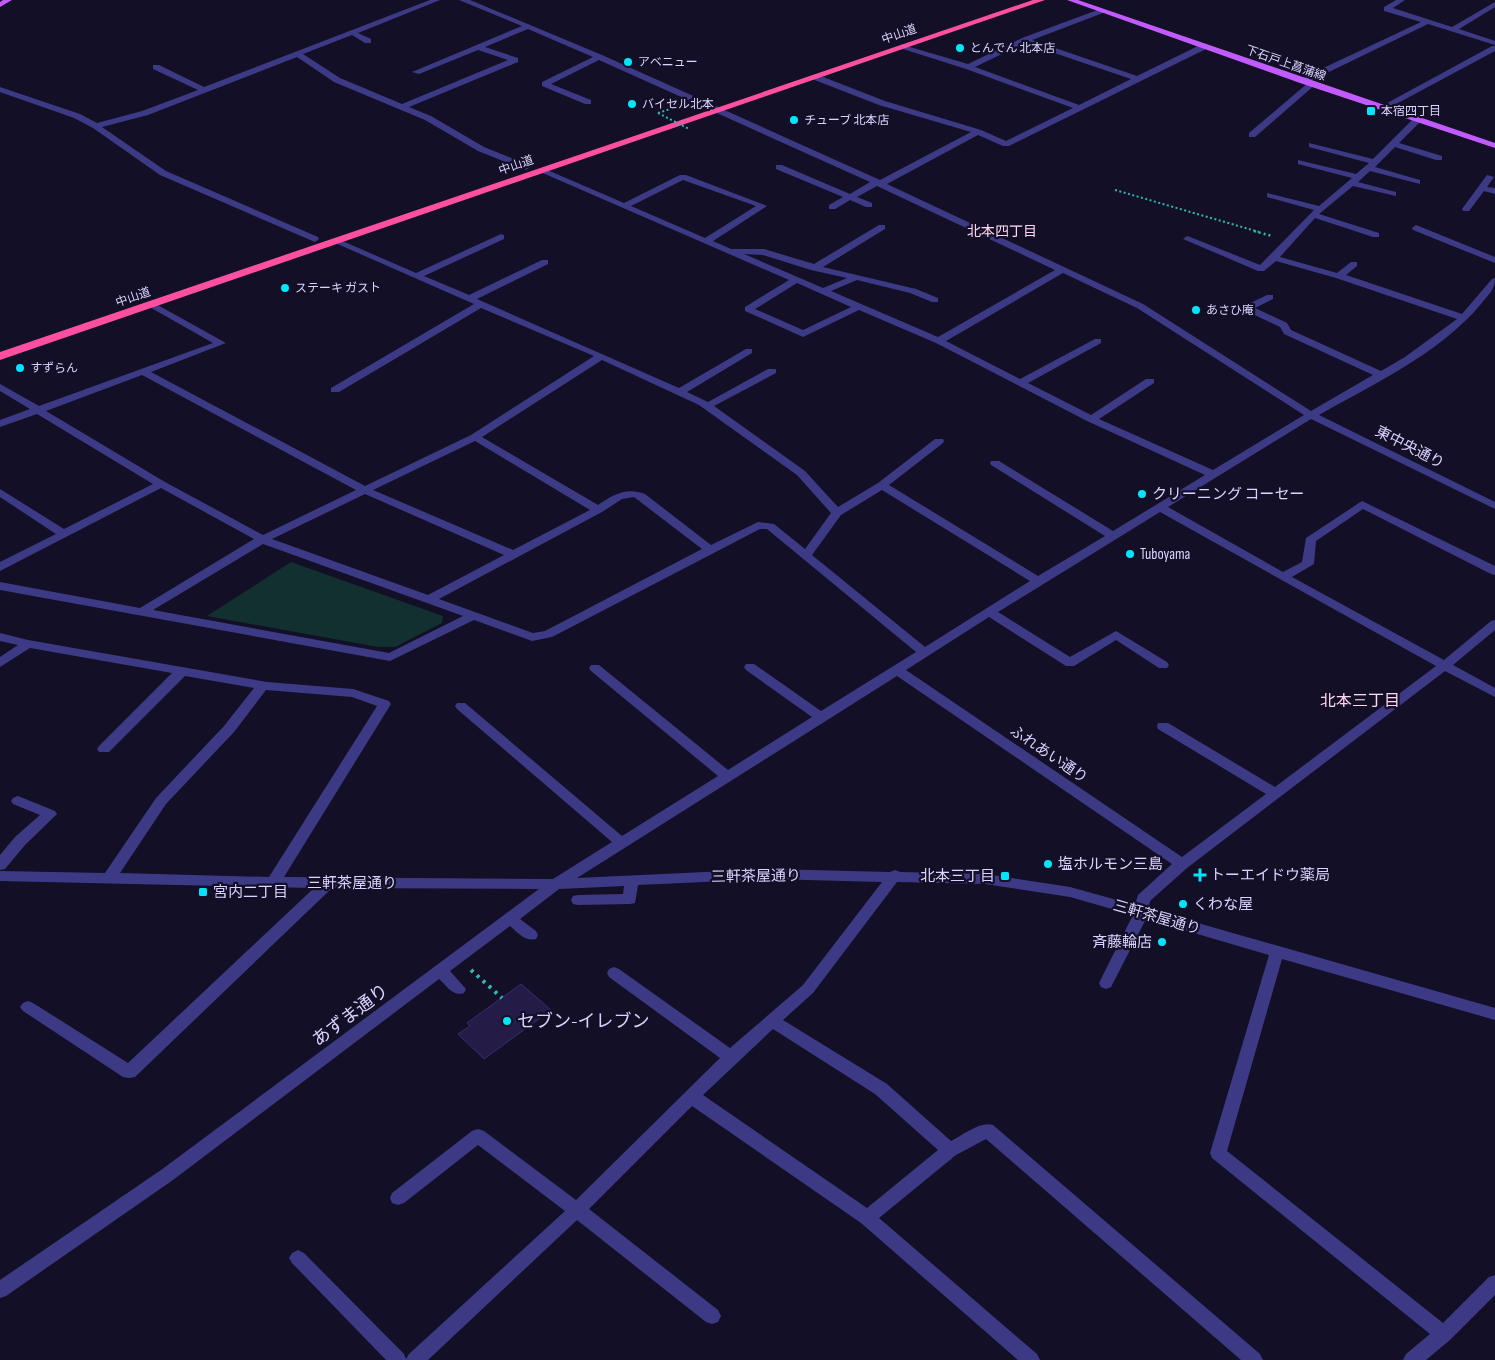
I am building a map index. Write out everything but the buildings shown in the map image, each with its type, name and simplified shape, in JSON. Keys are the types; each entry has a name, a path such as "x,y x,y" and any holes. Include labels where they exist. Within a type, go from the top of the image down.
{"highway":[{"name":"中山道","path":"0,346 1015,0"},
{"name":"中山道","path":"0,356 1041,0"}],"main road":[{"path":"0,6 8,0"},
{"name":"下石戸上菖蒲線","path":"1071,0 1495,146"}],"street":[{"path":"96,126 145,113 436,0"},
{"name":"東中央通り","path":"463,0 599,57 717,112 878,183 1140,306 1311,415 1495,506"},
{"path":"1401,0 1387,10 1495,43"},
{"path":"1452,30 1495,4"},
{"path":"969,67 1026,40 1100,11"},
{"path":"1302,81 1427,22"},
{"path":"416,72 528,26"},
{"path":"351,32 368,41"},
{"path":"1026,40 1137,78"},
{"path":"402,107 515,60 478,47"},
{"path":"906,47 969,67 1078,107"},
{"path":"815,77 882,103 978,132 1006,144 1203,47"},
{"path":"1382,108 1495,48"},
{"path":"296,53 337,80 428,118 481,149 526,167"},
{"path":"588,102 545,84 599,57"},
{"path":"156,67 204,90"},
{"path":"1252,136 1312,84"},
{"path":"0,89 4,94 77,116 96,126 163,173 315,239"},
{"path":"1186,239 1261,269 1274,258 1313,215 1372,165 1417,120"},
{"path":"832,207 978,132"},
{"path":"1393,144 1438,158"},
{"path":"1312,145 1418,182"},
{"path":"1301,162 1393,194"},
{"path":"779,167 869,205"},
{"path":"542,171 939,341 1090,419 1213,474"},
{"path":"624,206 683,177 763,206 706,242"},
{"path":"1466,209 1490,177"},
{"path":"1482,188 1495,191"},
{"path":"1270,195 1321,209"},
{"path":"1313,215 1376,235"},
{"path":"814,268 882,227"},
{"path":"1416,228 1495,260"},
{"path":"416,276 501,237"},
{"path":"336,242 601,356 707,406 802,473 837,512"},
{"path":"727,250 764,252 814,268 914,291 935,300"},
{"path":"1274,258 1339,276 1464,318"},
{"path":"469,299 545,262"},
{"path":"1339,276 1354,264"},
{"path":"939,341 1063,269"},
{"path":"823,291 855,278"},
{"path":"796,280 748,309 803,334 859,307"},
{"name":"あずま通り","path":"0,1290 167,1175 556,884 1038,581 1311,415 1409,359 1450,331 1490,295 1495,281"},
{"path":"1270,297 1247,308 1284,325 1287,332 1381,375"},
{"path":"335,390 481,304"},
{"path":"0,424 221,342 151,305"},
{"path":"1020,383 1098,342"},
{"path":"680,392 749,351"},
{"path":"142,612 245,548 476,437 601,356"},
{"path":"142,371 366,491 514,555"},
{"path":"707,406 772,371"},
{"path":"1090,419 1150,381"},
{"path":"0,387 161,484 263,540 532,636 540,637 709,549 758,525 764,524 770,526 925,653"},
{"path":"476,437 598,510"},
{"path":"806,555 837,512 882,485 939,440"},
{"path":"995,463 1113,536"},
{"path":"0,567 161,484"},
{"path":"882,485 1038,581"},
{"path":"0,492 64,534"},
{"path":"428,600 598,510 625,493 635,493 709,549"},
{"path":"1283,577 1308,564 1310,540 1362,504 1495,572"},
{"path":"1160,507 1495,693"},
{"path":"0,586 390,657 475,615"},
{"path":"990,612 1070,663 1116,636 1163,665"},
{"path":"1106,983 1142,912 1143,898 1182,864 1444,666 1495,624"},
{"path":"0,637 28,644 263,685 353,693 385,704 273,882"},
{"path":"0,663 28,644"},
{"path":"750,667 820,717"},
{"path":"595,668 727,776"},
{"name":"ふれあい通り","path":"897,670 1182,864"},
{"path":"104,749 182,671"},
{"path":"110,878 161,801 229,729 263,685"},
{"path":"461,706 621,842"},
{"path":"1163,726 1275,793"},
{"path":"0,865 20,841 50,814 18,800"},
{"name":"三軒茶屋通り","path":"0,876 273,882 556,884 769,874 895,875 994,880 1070,892 1495,1014"},
{"path":"416,1360 577,1210 690,1096 808,989 895,875"},
{"path":"578,900 630,899 631,880"},
{"path":"28,1007 129,1072 328,882"},
{"path":"510,918 531,935"},
{"path":"1276,952 1218,1153 1444,1334"},
{"path":"440,971 459,989"},
{"path":"614,973 731,1058"},
{"path":"773,1021 881,1089 950,1150"},
{"path":"690,1096 867,1218 1031,1360"},
{"path":"867,1218 950,1150 987,1130 1254,1360"},
{"path":"398,1198 478,1136 577,1210 712,1316"},
{"path":"298,1258 398,1360"},
{"path":"1412,1360 1444,1334 1495,1283"}],"path":[{"path":"677,106 658,113 690,129"},
{"path":"1115,190 1290,241"},
{"path":"458,958 502,998"}],"green space":[{"path":"291,562 443,616 442,623 395,647 378,647 207,616"}],"place":[{"name":"とんでん 北本店","path":"960,48"},
{"name":"アベニュー","path":"628,62"},
{"name":"バイセル北本","path":"632,104"},
{"name":"本宿四丁目","path":"1371,111"},
{"name":"チューブ 北本店","path":"794,120"},
{"name":"ステーキ ガスト","path":"285,288"},
{"name":"あさひ庵","path":"1196,310"},
{"name":"すずらん","path":"20,368"},
{"name":"クリーニング コーセー","path":"1142,494"},
{"name":"Tuboyama","path":"1130,554"},
{"name":"塩ホルモン三島","path":"1048,864"},
{"name":"トーエイドウ薬局","path":"1200,875"},
{"name":"北本三丁目","path":"1005,876"},
{"name":"宮内二丁目","path":"203,892"},
{"name":"くわな屋","path":"1183,904"},
{"name":"斉藤輪店","path":"1162,942"},
{"name":"セブン-イレブン","path":"507,1021"}],"district":[{"name":"北本四丁目","path":"1002,231"},
{"name":"北本三丁目","path":"1360,700"}]}
